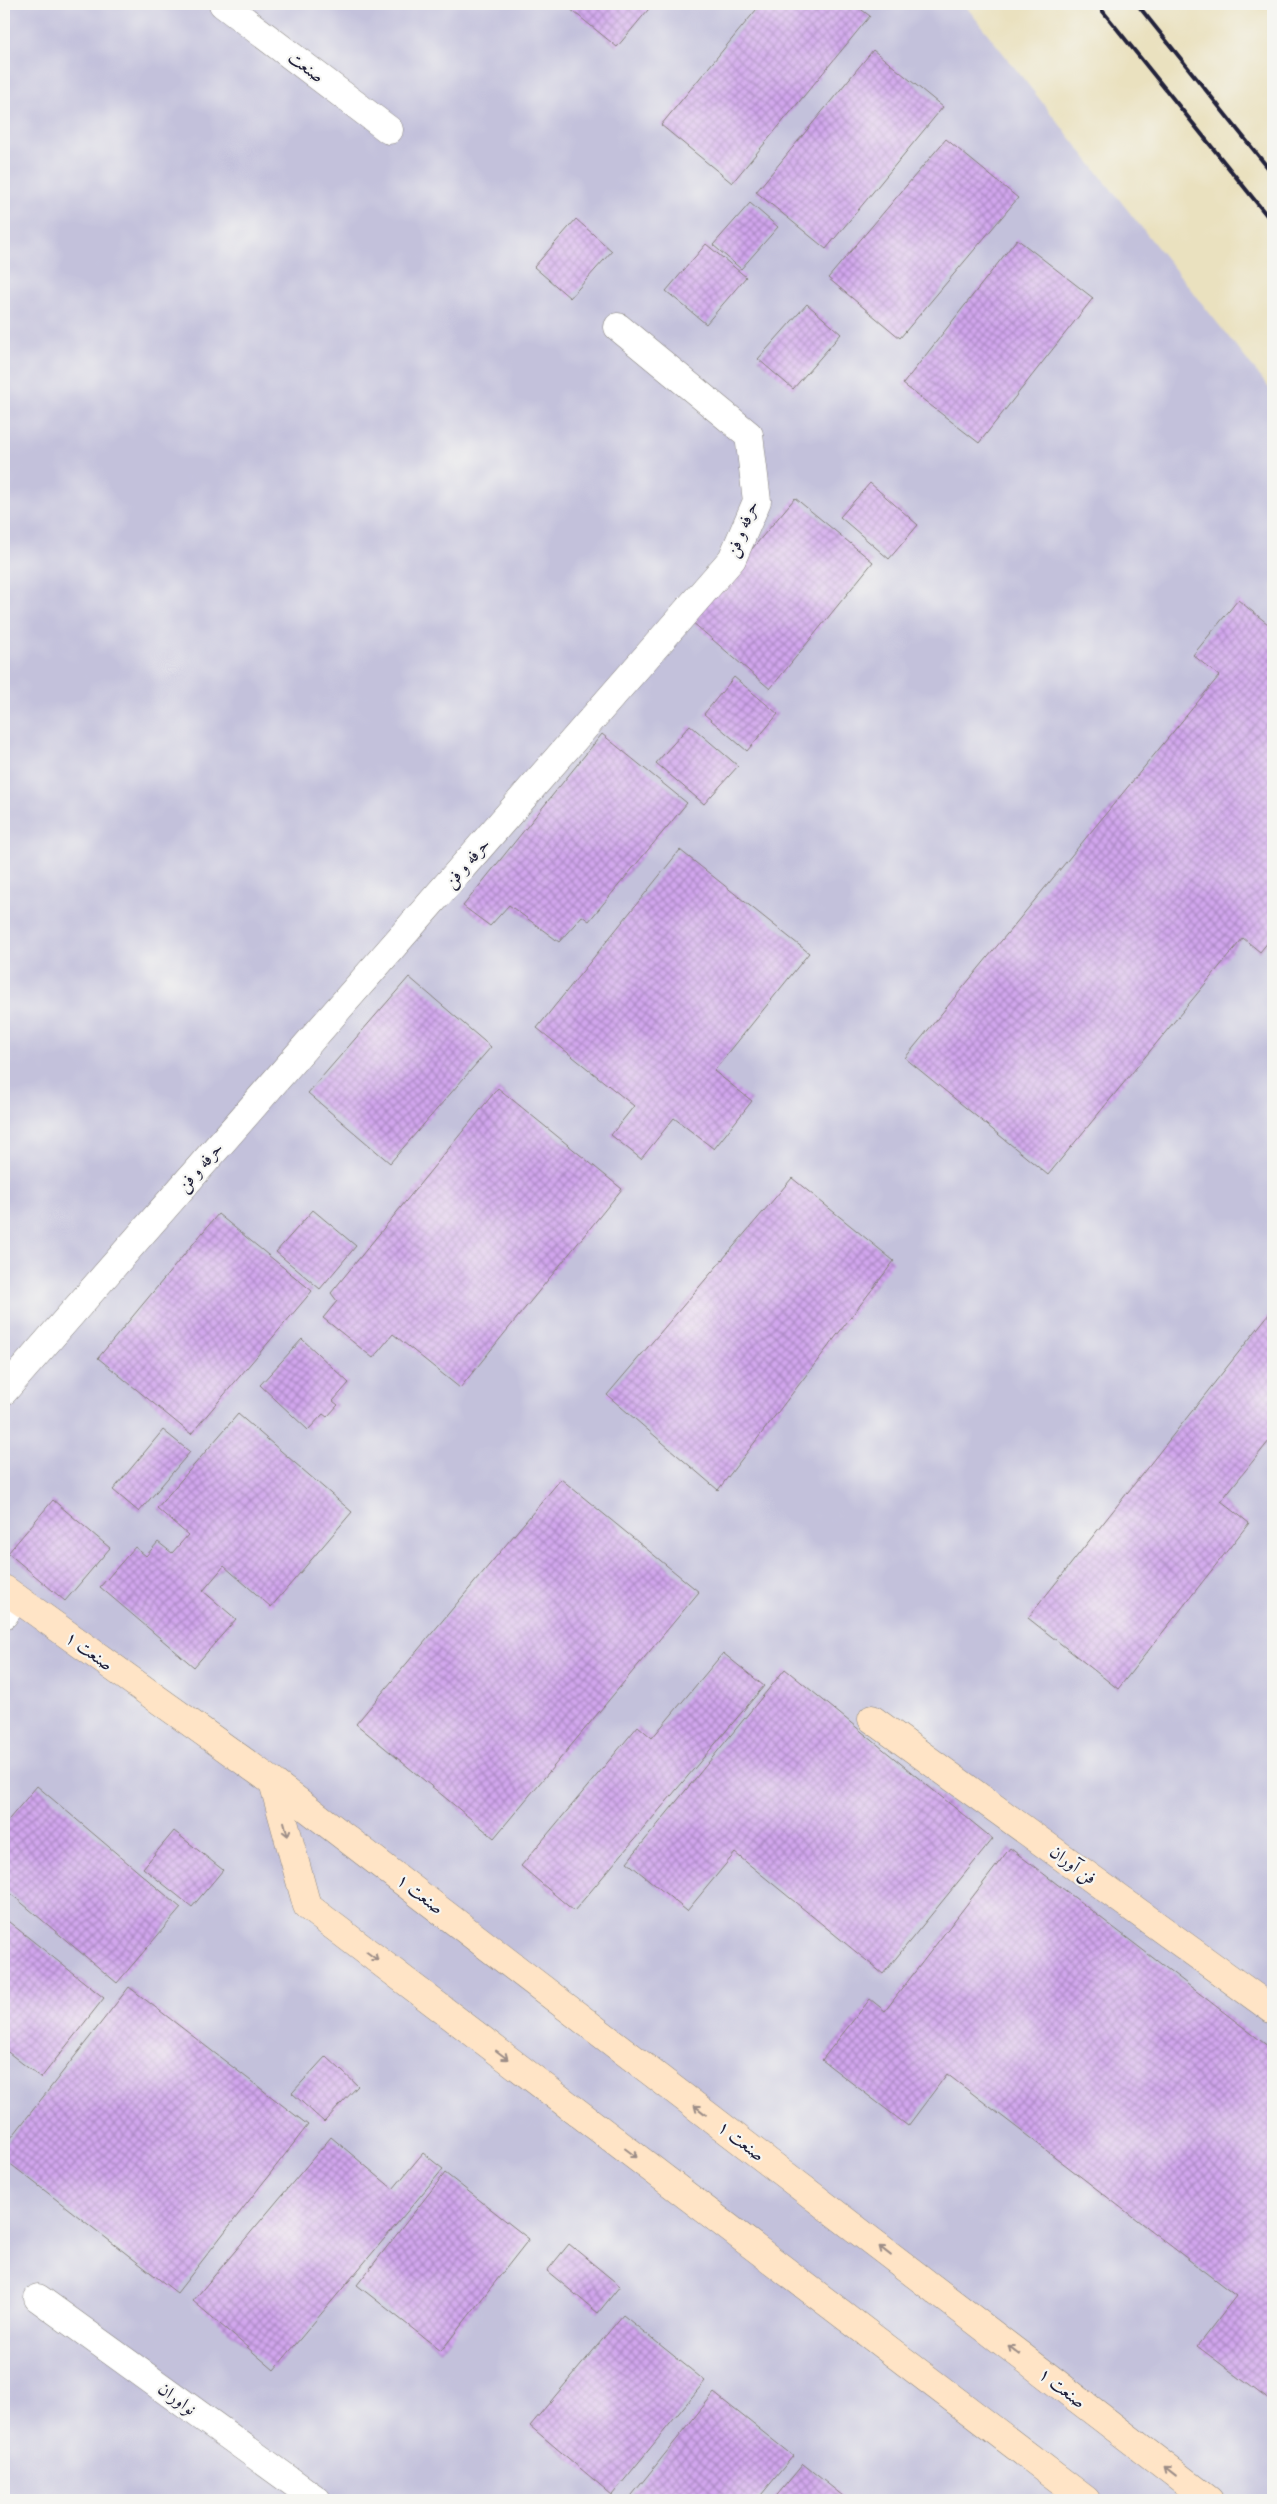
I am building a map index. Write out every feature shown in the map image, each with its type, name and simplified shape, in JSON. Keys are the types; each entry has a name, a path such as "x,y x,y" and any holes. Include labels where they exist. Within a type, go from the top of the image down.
{"street":[{"name":"صنعت","path":"223,4 388,130"},
{"name":"حرفه و فن","path":"4,1391 732,560 757,501 749,435 618,327"},
{"name":"صنعت ۱","path":"8,1601 273,1782 1209,2500"},
{"name":"فن آوران","path":"872,1719 1273,2010"},
{"path":"273,1782 307,1906 1086,2500"},
{"name":"نواوران","path":"38,2298 316,2500"}],"shaded area":[{"path":"4,4 964,4 1273,393 1273,2500 4,2500"}],"building":[{"path":"564,4 653,4 617,47"},
{"path":"761,4 854,4 870,16 732,183 661,125"},
{"path":"873,50 943,107 826,249 756,192"},
{"path":"946,139 1018,198 900,338 828,278"},
{"path":"750,203 778,227 741,269 713,245"},
{"path":"576,219 612,251 570,298 534,267"},
{"path":"1017,239 1093,298 979,443 903,384"},
{"path":"706,244 746,277 706,324 666,291"},
{"path":"807,304 841,334 793,389 758,359"},
{"path":"870,483 918,525 889,559 840,517"},
{"path":"795,498 873,562 770,689 691,621"},
{"path":"1238,600 1273,628 1273,936 1260,952 1243,938 1048,1175 905,1058 1219,676 1193,655"},
{"path":"734,677 778,714 747,751 704,714"},
{"path":"690,725 738,766 704,804 656,763"},
{"path":"602,734 687,803 589,921 582,916 559,942 509,905 490,926 463,906"},
{"path":"680,850 809,953 714,1071 752,1101 714,1149 674,1118 641,1159 611,1135 634,1106 537,1028"},
{"path":"409,977 491,1047 390,1163 308,1093"},
{"path":"498,1088 622,1189 460,1388 393,1334 373,1358 323,1318 337,1301 331,1293"},
{"path":"792,1178 894,1261 718,1490 607,1395"},
{"path":"313,1210 356,1246 320,1289 276,1252"},
{"path":"218,1214 312,1291 191,1434 98,1358"},
{"path":"1273,1309 1273,1436 1221,1501 1249,1523 1118,1689 1028,1618"},
{"path":"302,1339 349,1383 333,1401 338,1405 327,1417 323,1414 308,1430 260,1385"},
{"path":"238,1414 352,1512 271,1607 224,1566 203,1591 236,1619 194,1667 100,1587 135,1547 146,1556 158,1542 172,1553 188,1535 157,1508"},
{"path":"163,1430 190,1452 139,1512 113,1490"},
{"path":"561,1479 699,1592 494,1838 356,1724"},
{"path":"53,1500 110,1548 65,1601 8,1553"},
{"path":"723,1653 764,1686 574,1911 521,1866 638,1726 652,1738"},
{"path":"785,1669 993,1839 883,1974 735,1853 687,1911 627,1862"},
{"path":"37,1786 181,1908 117,1983 4,1888 4,1825"},
{"path":"174,1831 223,1870 192,1907 143,1868"},
{"path":"1010,1848 1273,2050 1273,2403 1197,2346 1236,2296 947,2074 908,2126 822,2060 870,1999 885,2011"},
{"path":"4,1918 104,1998 41,2078 4,2049"},
{"path":"129,1987 308,2125 177,2293 4,2159 4,2147"},
{"path":"326,2056 358,2086 324,2122 292,2093"},
{"path":"331,2137 393,2189 423,2153 443,2169 274,2370 193,2301"},
{"path":"445,2173 529,2239 441,2351 357,2285"},
{"path":"569,2244 620,2286 598,2313 547,2271"},
{"path":"623,2315 705,2381 612,2495 530,2426"},
{"path":"714,2393 793,2456 757,2500 628,2500"},
{"path":"803,2464 848,2500 773,2500"}],"railway":[{"path":"1097,4 1273,223"},
{"path":"1137,4 1273,174"}]}
